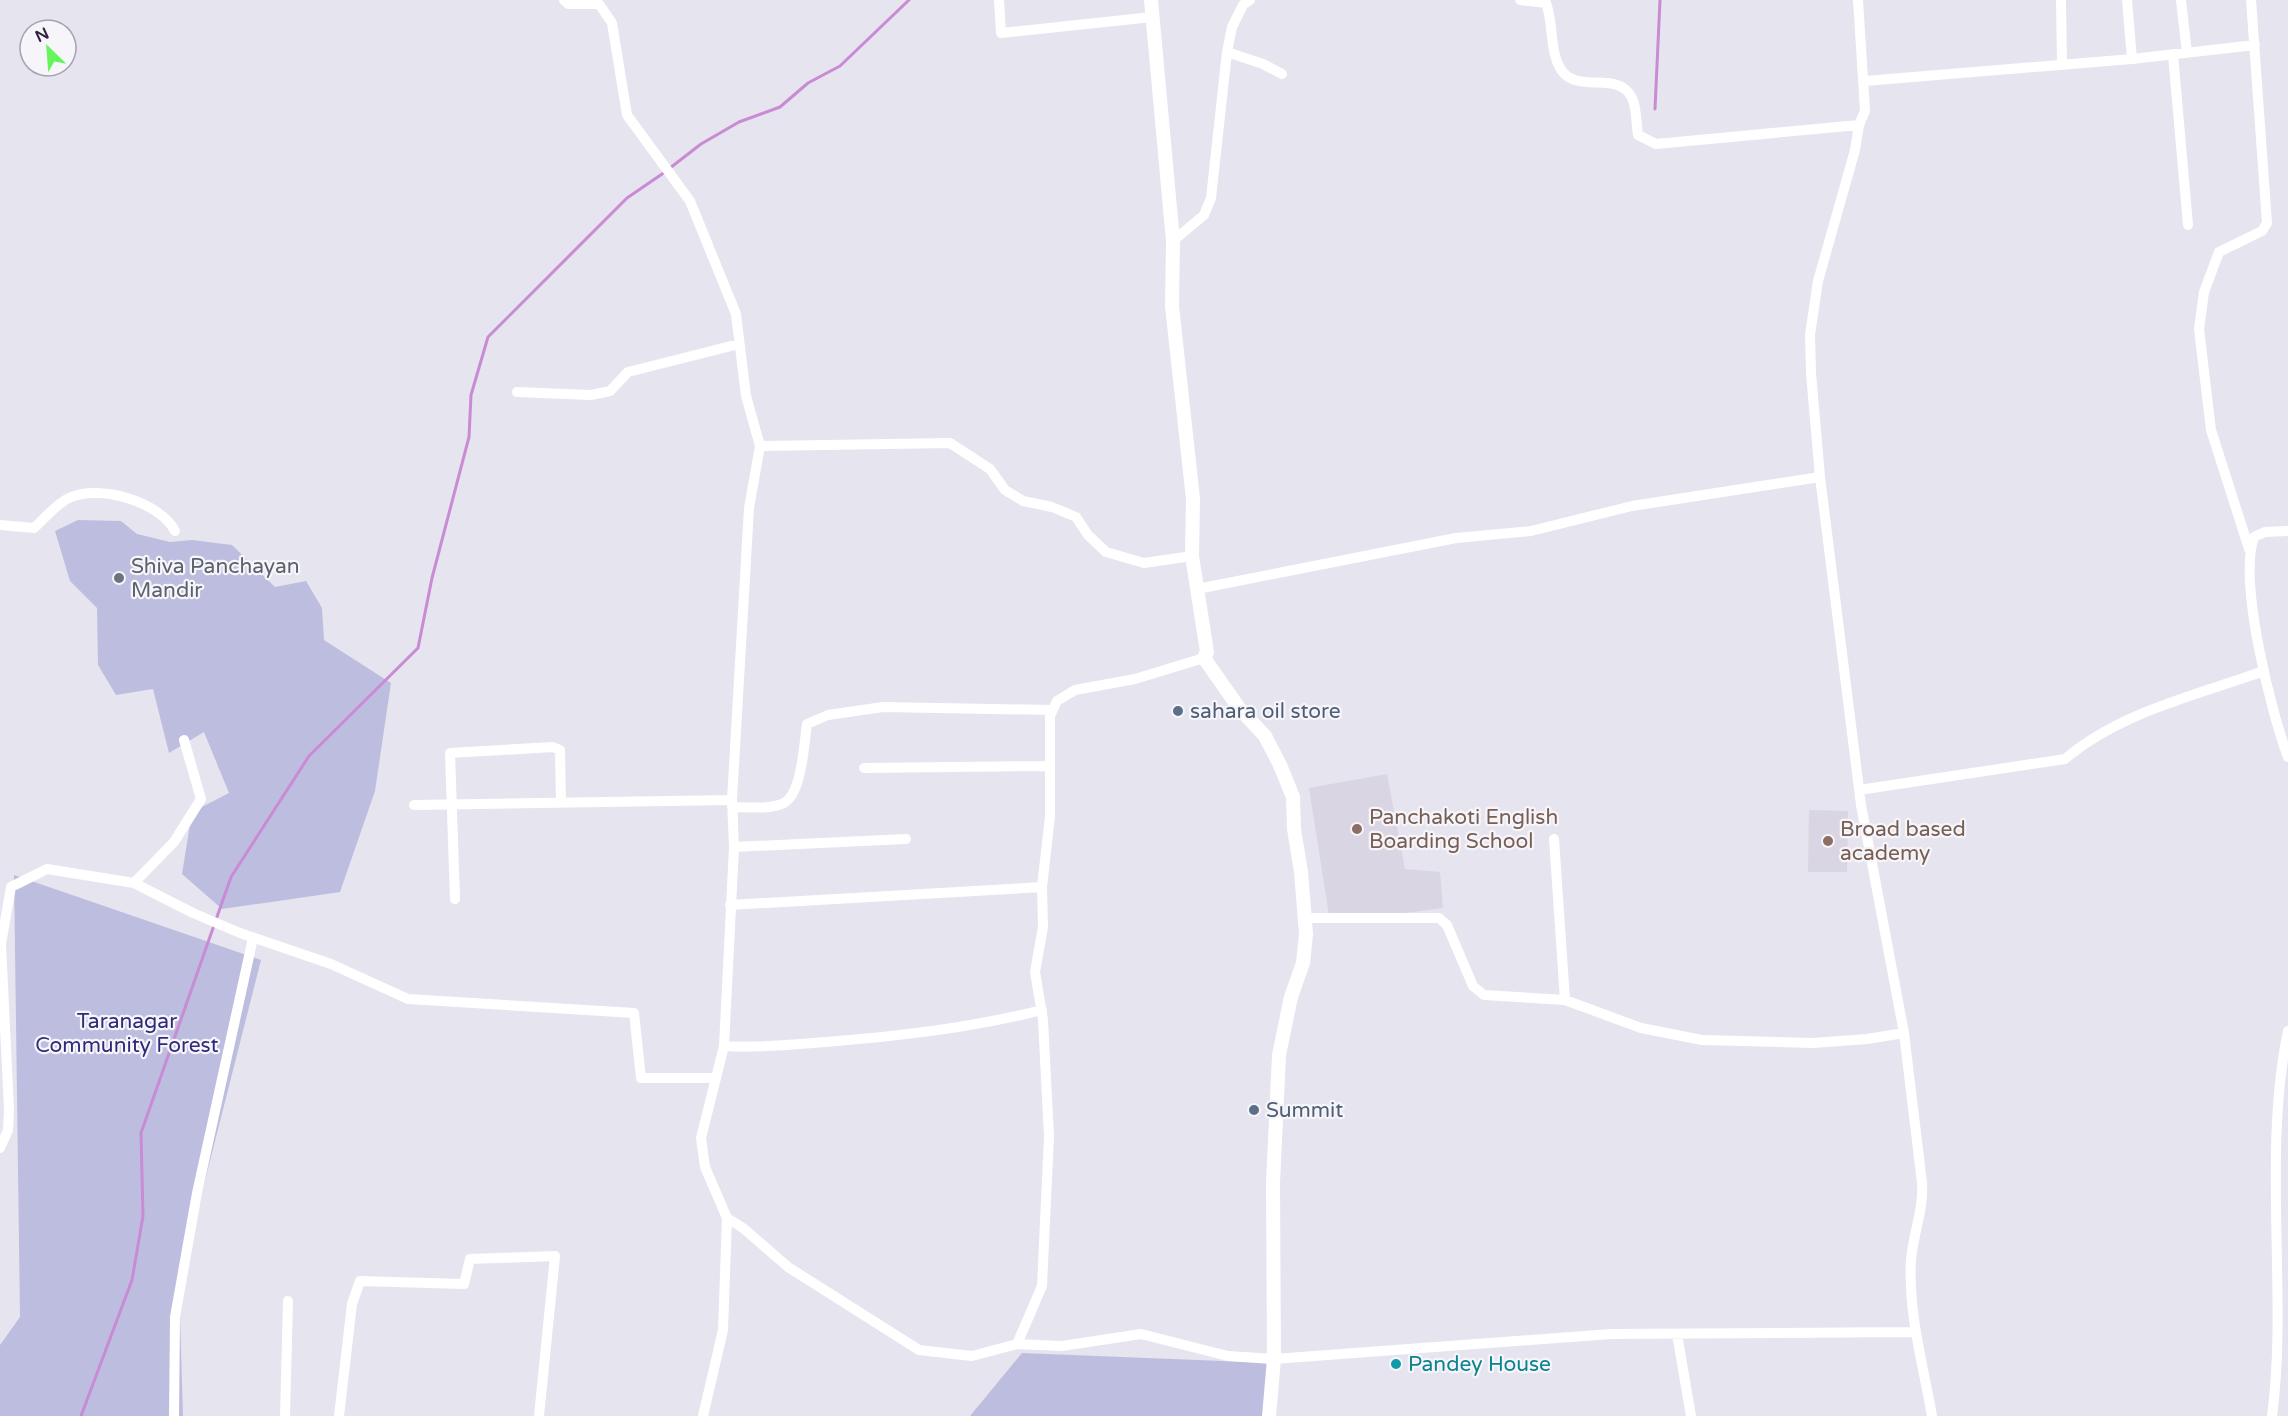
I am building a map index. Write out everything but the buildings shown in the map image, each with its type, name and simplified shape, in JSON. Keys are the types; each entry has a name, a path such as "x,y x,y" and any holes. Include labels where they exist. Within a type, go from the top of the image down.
{"street":[{"path":"564,0 568,4 599,4 607,12 612,22 627,115 690,201 735,314 746,396 759,446 749,508 732,804 734,847 724,1046 701,1138 705,1167 727,1218 723,1330 703,1416"},
{"path":"999,0 1001,33 1152,17"},
{"path":"1017,1344 1042,1286 1049,1136 1042,1010 1035,972 1043,927 1042,887 1050,816 1050,716 1057,701 1075,690 1135,680 1204,658 1207,652 1192,555 1193,499 1173,306 1173,241 1151,0"},
{"path":"1173,241 1204,215 1211,198 1227,52 1232,27 1250,0"},
{"path":"1520,0 1546,3 1556,58 1562,71 1569,78 1578,81 1611,83 1625,87 1634,100 1638,135 1656,144 1859,125"},
{"path":"1858,0 1865,81 1865,111 1859,125 1818,281 1810,334 1820,477 1859,789 1904,1033 1923,1191 1911,1260 1914,1332 1932,1416"},
{"path":"2061,0 2062,64"},
{"path":"2127,0 2132,59"},
{"path":"2181,0 2187,53"},
{"path":"2250,0 2267,223 2262,231 2219,252 2205,292 2199,329 2211,430 2249,549 2250,588 2264,671 2271,707 2288,757"},
{"path":"1865,81 2132,59 2255,45"},
{"path":"1227,52 1263,64 1282,74"},
{"path":"2173,55 2188,225"},
{"path":"517,392 591,395 610,391 628,372 739,344"},
{"path":"759,446 950,443 990,469 1005,490 1023,501 1052,507 1077,517 1088,535 1106,552 1144,562 1192,555"},
{"path":"1197,589 1456,538 1531,531 1632,506 1820,477"},
{"path":"0,525 34,528 68,498 96,491 129,498 160,514 175,531"},
{"path":"2249,549 2254,537 2265,532 2288,531"},
{"path":"1204,658 1239,708 1264,736 1280,765 1293,797 1305,918 1303,963 1291,997 1279,1055 1273,1183 1274,1359 1269,1416"},
{"path":"1859,789 2065,759 2083,743 2116,724 2264,671"},
{"path":"414,805 561,802 732,804 758,807 784,803 796,789 807,724 828,715 883,707 1053,710"},
{"path":"134,883 174,842 201,799 184,740"},
{"path":"455,899 450,753 536,747 553,747 560,750 561,802"},
{"path":"864,768 1049,766"},
{"path":"734,847 906,839"},
{"path":"1554,839 1565,1000"},
{"path":"0,1148 8,1130 9,1110 1,944 11,887 47,869 134,883 240,933 331,964 408,999 634,1013 641,1078 715,1078"},
{"path":"730,905 1042,887"},
{"path":"1305,918 1440,918 1447,925 1473,986 1484,995 1565,1000 1614,1021 1682,1038 1813,1042 1867,1039 1904,1033"},
{"path":"174,1416 175,1317 197,1193 253,938"},
{"path":"724,1046 760,1048 911,1035 964,1028 1042,1010"},
{"path":"2272,1416 2281,1388 2287,1322 2280,1123 2288,1031"},
{"path":"727,1218 743,1228 788,1267 919,1350 972,1356 1017,1344 1062,1346 1141,1334 1228,1356 1274,1359 1611,1334 1914,1332"},
{"path":"339,1416 352,1304 360,1281 464,1284 470,1259 555,1256 539,1416"},
{"path":"285,1416 288,1300"},
{"path":"1677,1334 1691,1416"}],"shaded area":[{"name":"Panchakoti English Boarding School","path":"1387,774 1405,869 1440,872 1443,908 1366,918 1329,915 1309,788"},
{"name":"Broad based academy","path":"1809,810 1848,811 1847,872 1808,872"}],"green space":[{"path":"78,520 121,521 137,534 170,542 192,540 232,545 275,587 306,581 322,608 324,640 391,683 375,791 340,892 222,909 182,874 192,812 229,793 204,732 169,753 153,689 116,695 98,665 97,608 70,581 55,531"},
{"name":"Taranagar Community Forest","path":"14,875 261,960 179,1283 183,1416 0,1416 0,1345 20,1317"},
{"path":"1022,1353 1274,1363 1272,1416 970,1416"}],"waterway":[{"path":"670,168 701,144 739,122 780,107 808,83 840,66 909,0"},
{"path":"1655,109 1660,0"},
{"path":"81,1416 132,1280 143,1216 141,1133 231,877 309,756 418,648 432,578 469,437 471,395 488,337 627,198 665,172"}],"place":[{"name":"Shiva Panchayan Mandir","path":"119,578"},
{"name":"sahara oil store","path":"1178,711"},
{"name":"Panchakoti English Boarding School","path":"1357,829"},
{"name":"Broad based academy","path":"1828,841"},
{"name":"Summit","path":"1254,1110"},
{"name":"Pandey House","path":"1396,1364"}]}
